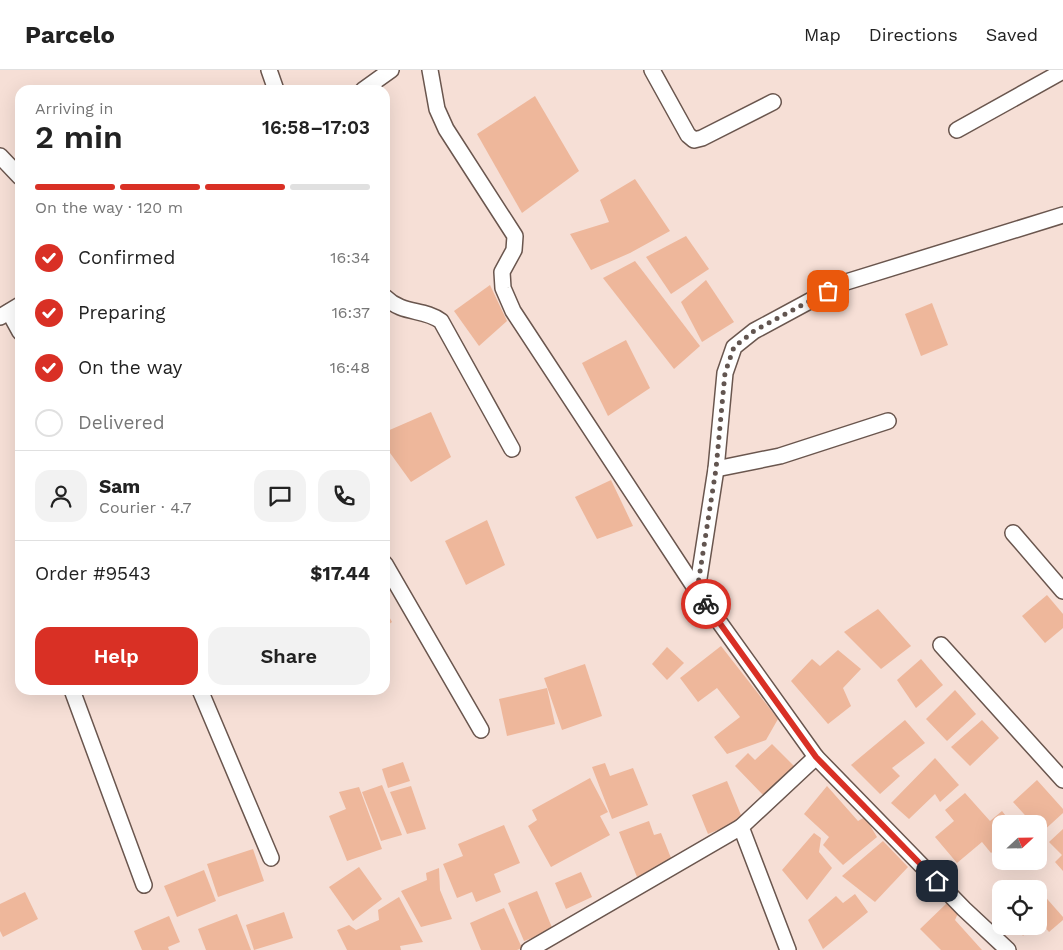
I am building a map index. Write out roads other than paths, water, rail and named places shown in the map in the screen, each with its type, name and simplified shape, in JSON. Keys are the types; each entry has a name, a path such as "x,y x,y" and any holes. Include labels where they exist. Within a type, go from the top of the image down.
{"street":[{"path":"269,70 274,85"},
{"path":"370,85 392,70"},
{"path":"430,70 437,109 446,129 515,236 514,250 502,272 503,288 513,311 697,591 816,757 964,909 1008,950"},
{"path":"652,70 688,135 694,140 702,138 773,102"},
{"path":"957,130 1063,71"},
{"path":"0,156 15,172"},
{"path":"697,591 716,469 725,373 734,347 754,331 843,283 1063,215"},
{"path":"390,302 394,306 432,315 441,321 512,449"},
{"path":"716,469 780,456 888,421"},
{"path":"1013,533 1063,590"},
{"path":"390,573 481,730"},
{"path":"941,645 1063,780"},
{"path":"74,695 144,885"},
{"path":"202,695 272,858"},
{"path":"529,950 741,827 816,757"},
{"path":"741,827 788,950"}]}
